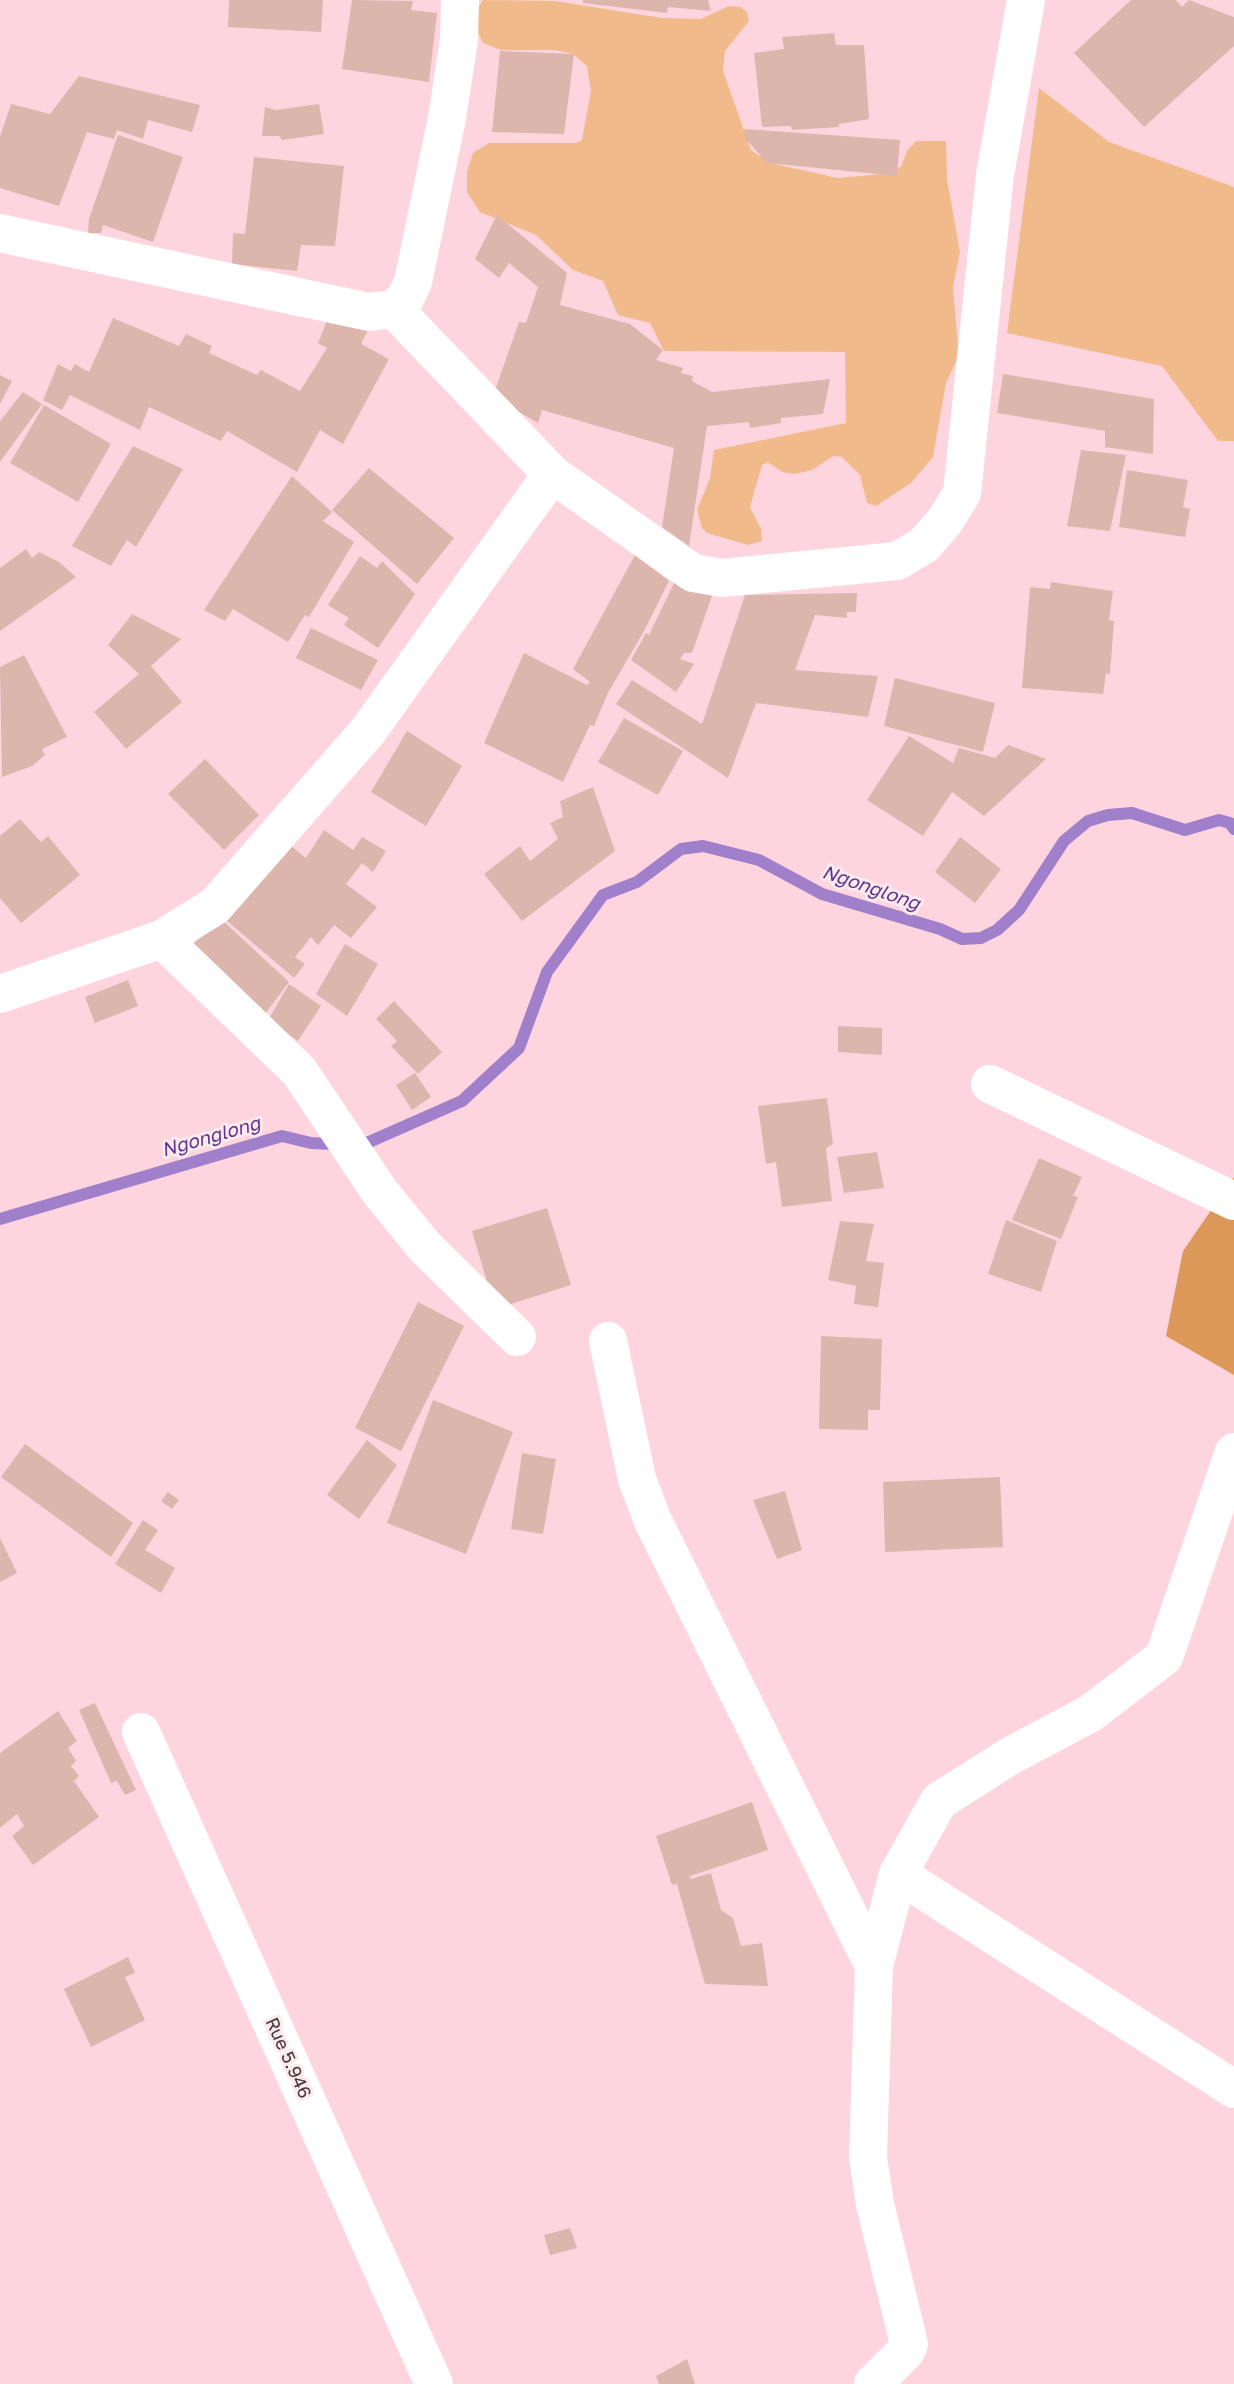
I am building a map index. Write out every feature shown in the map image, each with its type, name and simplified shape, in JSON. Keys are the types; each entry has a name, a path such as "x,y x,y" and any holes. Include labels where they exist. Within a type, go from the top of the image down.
{"street":[{"path":"0,233 369,312 394,309 406,297 413,282 447,118 459,40 460,0"},
{"path":"394,309 552,474 693,573 722,578 897,561 924,545 945,522 962,493 995,175 1026,0"},
{"path":"0,994 162,939 215,906 368,731 552,474"},
{"path":"162,939 299,1071 380,1192 425,1247 517,1337"},
{"path":"990,1084 1234,1201"},
{"path":"608,1341 637,1479 653,1521 874,1966"},
{"path":"873,2384 902,2357 909,2344 875,2204 868,2157 874,1966 898,1874 939,1801 1010,1756 1091,1713 1164,1657 1234,1452"},
{"name":"Rue 5.946","path":"141,1732 434,2384"},
{"path":"898,1874 1234,2089"}],"shaded area":[{"path":"483,0 555,1 662,18 701,19 729,6 741,7 747,12 749,21 725,51 723,71 751,150 770,163 838,178 883,174 901,167 907,151 916,141 946,141 947,179 960,252 953,287 958,346 956,362 946,383 933,457 911,483 876,506 867,503 860,475 842,457 833,456 812,470 794,474 782,472 768,462 762,465 750,507 761,529 762,541 748,545 707,533 702,528 697,510 710,478 714,450 846,423 845,352 664,351 650,323 618,315 603,281 573,270 536,235 480,212 467,192 467,172 473,153 489,143 576,143 582,140 591,91 587,66 573,54 555,50 501,50 483,43 475,26 475,13"},
{"path":"1039,88 1109,142 1234,187 1234,441 1218,441 1162,366 1007,333"},
{"path":"1234,1177 1234,1375 1166,1336 1183,1251"}],"building":[{"path":"229,0 323,0 321,32 228,27"},
{"path":"352,0 413,1 411,10 437,13 429,82 342,69"},
{"path":"583,0 708,0 711,11 668,7 667,13 583,3"},
{"path":"1131,0 1176,0 1182,7 1189,0 1234,17 1234,46 1144,127 1074,53"},
{"path":"834,33 836,45 864,45 869,119 839,124 839,127 792,130 791,126 762,127 754,53 784,49 782,37"},
{"path":"500,51 574,54 564,134 492,132"},
{"path":"79,76 200,105 192,132 148,120 143,139 117,130 114,139 87,132 59,206 0,188 0,137 11,104 50,114"},
{"path":"319,104 324,134 282,140 279,136 262,136 265,107 276,110"},
{"path":"744,129 900,140 897,176 767,163 745,138"},
{"path":"118,135 183,157 153,242 103,225 101,233 88,233 89,219"},
{"path":"254,157 344,166 335,246 301,245 297,271 232,264 233,233 245,234"},
{"path":"497,215 567,273 560,305 630,324 663,350 656,360 683,368 681,373 693,376 692,381 712,392 830,379 823,414 781,418 781,423 750,428 749,422 707,426 689,546 662,527 674,448 542,410 538,423 507,405 494,393 519,322 526,323 538,287 509,263 499,278 475,259"},
{"path":"113,318 179,346 186,334 212,346 209,353 257,375 261,370 300,391 327,348 318,343 328,318 371,324 361,344 389,359 343,444 320,430 297,472 227,431 221,441 149,407 140,430 70,395 62,410 43,400 58,364 71,371 75,364 89,372"},
{"path":"1003,374 1154,399 1153,454 1105,447 1105,431 997,413"},
{"path":"0,375 12,381 0,404"},
{"path":"23,392 42,404 0,462 0,421"},
{"path":"44,405 111,444 78,502 10,463"},
{"path":"133,446 183,469 136,547 127,540 111,566 72,546"},
{"path":"1081,450 1126,455 1110,531 1067,526"},
{"path":"369,468 454,538 417,584 332,510"},
{"path":"1127,470 1188,480 1183,507 1190,509 1185,537 1119,527"},
{"path":"292,476 332,512 323,521 354,542 309,617 305,615 288,642 233,609 225,621 204,610"},
{"path":"26,549 32,558 39,552 59,562 76,577 0,631 0,568"},
{"path":"635,555 669,581 608,693 594,726 590,725 563,782 484,743 524,653 587,685 590,682 573,669"},
{"path":"360,556 377,568 382,561 415,594 378,648 344,625 349,618 328,605"},
{"path":"675,581 713,593 692,653 684,653 680,659 694,664 676,692 631,660 646,633 649,635"},
{"path":"1051,582 1113,591 1109,620 1114,621 1110,674 1106,673 1103,694 1022,688 1030,587 1050,589"},
{"path":"857,593 856,612 847,612 847,618 815,615 795,670 878,676 868,717 756,703 728,778 616,704 632,680 702,724 745,595"},
{"path":"132,614 181,639 151,666 182,702 126,749 94,712 139,674 108,645"},
{"path":"311,628 378,660 361,690 296,658"},
{"path":"24,655 67,737 42,749 45,755 32,766 2,777 0,667"},
{"path":"895,678 995,703 983,752 884,726"},
{"path":"624,718 683,751 658,795 598,762"},
{"path":"407,731 462,766 426,826 371,792"},
{"path":"909,736 953,763 959,748 995,758 1008,745 1046,759 984,816 952,792 923,836 867,800"},
{"path":"205,759 259,815 224,850 168,794"},
{"path":"593,787 615,851 522,921 484,874 520,846 530,861 558,839 550,823 563,817 560,801"},
{"path":"20,819 41,842 48,836 80,875 21,923 0,898 0,836"},
{"path":"324,830 353,850 362,837 386,851 373,872 362,863 346,884 377,907 351,938 334,925 318,945 311,937 295,957 305,964 294,978 226,920 291,846 306,858"},
{"path":"960,837 1001,869 975,903 935,872"},
{"path":"222,920 289,982 259,1022 183,952"},
{"path":"345,944 378,964 347,1016 316,994"},
{"path":"128,980 138,1006 95,1023 85,997"},
{"path":"289,984 321,1006 298,1041 268,1020"},
{"path":"394,1001 442,1052 418,1074 391,1046 397,1041 376,1019"},
{"path":"838,1026 882,1028 882,1055 838,1052"},
{"path":"415,1073 431,1097 412,1110 396,1085"},
{"path":"827,1098 833,1144 826,1148 832,1201 782,1207 776,1162 766,1164 758,1106"},
{"path":"877,1152 884,1188 844,1193 837,1157"},
{"path":"1039,1158 1082,1177 1073,1196 1078,1197 1061,1239 1012,1220"},
{"path":"547,1208 571,1285 495,1309 472,1231"},
{"path":"1006,1220 1057,1241 1041,1292 988,1274"},
{"path":"840,1221 874,1224 866,1261 884,1263 878,1307 854,1304 856,1286 828,1280"},
{"path":"418,1302 464,1326 401,1451 355,1428"},
{"path":"821,1336 882,1339 880,1410 868,1410 868,1430 819,1429"},
{"path":"433,1400 513,1432 466,1554 387,1523"},
{"path":"367,1440 397,1465 359,1519 327,1495"},
{"path":"25,1444 133,1523 111,1557 1,1477"},
{"path":"522,1453 556,1459 543,1534 511,1529"},
{"path":"1000,1477 1003,1547 885,1552 883,1482"},
{"path":"785,1491 802,1550 777,1559 753,1500"},
{"path":"168,1492 179,1500 172,1509 161,1501"},
{"path":"143,1520 158,1530 145,1550 175,1568 161,1593 115,1564"},
{"path":"0,1538 17,1573 0,1582"},
{"path":"95,1703 136,1790 125,1795 117,1781 111,1783 79,1710"},
{"path":"58,1711 77,1741 68,1748 76,1761 71,1766 79,1776 74,1781 99,1817 33,1865 12,1836 24,1826 17,1814 0,1828 0,1753"},
{"path":"752,1802 768,1850 690,1876 691,1879 711,1873 721,1910 733,1918 741,1946 762,1943 768,1986 705,1984 677,1884 672,1885 656,1836"},
{"path":"128,1957 135,1973 125,1977 145,2020 91,2047 64,1989"},
{"path":"570,2228 577,2248 550,2255 544,2235"},
{"path":"687,2359 695,2384 659,2384 656,2376"}],"waterway":[{"name":"Ngonglong","path":"0,1219 282,1136 311,1143 354,1145 369,1142 462,1101 519,1048 547,972 603,895 637,882 681,849 703,846 759,860 822,894 940,929 962,939 981,938 997,930 1019,910 1064,841 1088,821 1108,815 1132,813 1185,830 1219,820 1230,823 1234,829"}]}
